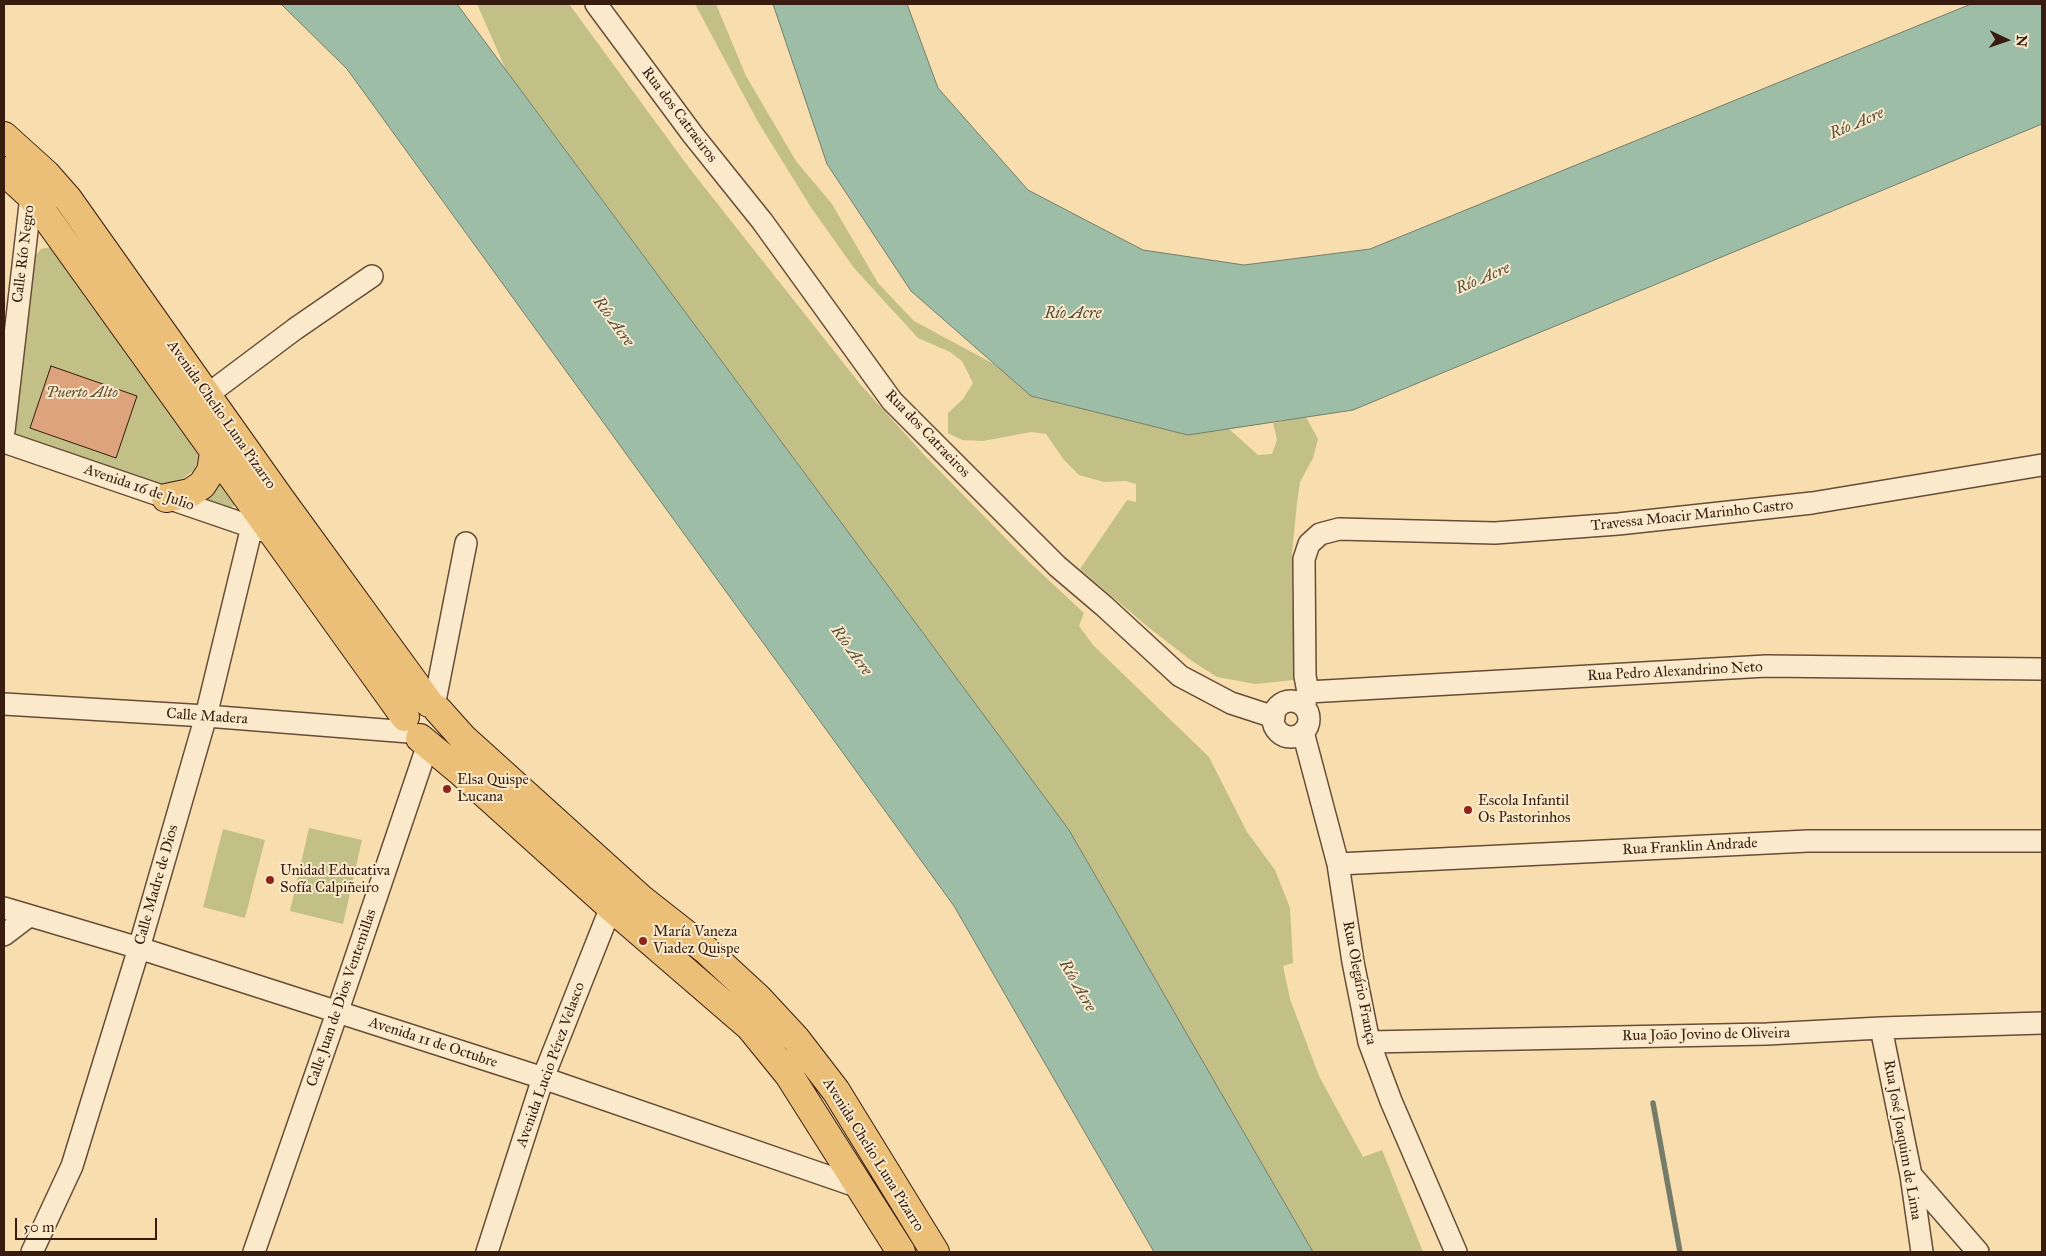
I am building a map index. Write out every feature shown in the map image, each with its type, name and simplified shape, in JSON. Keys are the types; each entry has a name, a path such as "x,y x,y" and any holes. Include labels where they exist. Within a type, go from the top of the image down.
{"main road":[{"name":"Avenida Chelio Luna Pizarro","path":"4,136 46,174 68,199 207,395 434,706 464,739 640,898 706,950 758,998 796,1039 836,1091 935,1252"},
{"name":"Avenida Chelio Luna Pizarro","path":"4,171 31,196 214,453 260,523 415,733 750,1027 789,1075 900,1252"},
{"path":"166,498 190,493 202,485 211,471 214,453"},
{"path":"415,733 431,736 439,728 441,722 434,706"}],"street":[{"name":"Rua dos Catraeiros","path":"604,7 693,135 762,222 892,401 1057,566 1104,606 1180,676 1231,703 1274,717"},
{"name":"Calle Río Negro","path":"4,431 31,196"},
{"path":"207,395 295,329 372,276"},
{"name":"Avenida 16 de Julio","path":"4,442 166,498 260,523"},
{"name":"Travessa Moacir Marinho Castro","path":"1306,699 1304,559 1309,544 1320,534 1339,529 1434,533 1494,533 1618,524 1812,503 2042,465"},
{"name":"Calle Madre de Dios","path":"32,1252 72,1166 139,948 260,523"},
{"path":"434,706 466,543"},
{"name":"Rua Pedro Alexandrino Neto","path":"1306,699 1766,666 2042,669"},
{"path":"1306,699 1309,722 1303,732 1292,737 1286,736 1277,729 1274,717 1278,707 1288,701 1306,699"},
{"name":"Calle Madera","path":"4,704 206,716 415,733"},
{"name":"Rua Olegário França","path":"1303,732 1338,864 1353,962 1369,1042 1395,1110 1456,1252"},
{"name":"Calle Juan de Dios Ventemillas","path":"254,1252 338,1013 415,733"},
{"name":"Rua Franklin Andrade","path":"1338,864 1808,841 2042,841"},
{"name":"Avenida Lucio Pérez Velasco","path":"487,1252 543,1078 611,907"},
{"name":"Avenida 11 de Octubre","path":"4,908 139,948 543,1078 858,1187"},
{"path":"4,935 29,916"},
{"name":"Rua João Jovino de Oliveira","path":"1369,1042 1767,1034 1881,1028 2042,1024"},
{"name":"Rua José Joaquim de Lima","path":"1881,1028 1911,1175 1922,1252"},
{"path":"1911,1175 1978,1252"}],"green space":[{"path":"477,4 569,4 690,169 860,384 926,457 1026,559 1084,613 1079,626 1093,645 1209,757 1247,832 1275,870 1290,908 1293,963 1283,966 1290,999 1319,1076 1363,1157 1382,1150 1423,1252 1313,1252 1069,830 506,70"},
{"path":"695,4 716,4 746,76 796,161 832,204 878,283 914,321 994,364 1031,396 1188,435 1229,429 1258,455 1272,454 1277,440 1273,423 1306,417 1318,439 1313,458 1300,482 1292,553 1294,680 1255,684 1217,677 1192,661 1148,627 1080,569 1127,500 1136,502 1136,484 1126,481 1104,482 1079,475 1064,460 1046,434 1031,432 983,441 962,440 948,433 948,413 963,399 973,383 962,361 950,352 918,338 854,268 812,209 758,122"},
{"name":"Puerto Alto","path":"51,247 61,252 197,446 198,458 195,469 184,478 159,487 21,439 13,430 33,258 41,249"},
{"path":"218,475 236,498 234,506 227,509 203,498"},
{"path":"309,828 362,840 343,924 290,911"},
{"path":"223,829 265,840 245,918 203,907"}],"water":[{"name":"Río Acre","path":"281,4 457,4 1069,830 1313,1252 1154,1252 954,906 347,69"},
{"name":"Río Acre","path":"773,4 907,4 938,88 1028,190 1143,250 1244,265 1370,249 1971,4 2042,4 2042,124 1353,410 1188,435 1031,396 911,291 827,164"}],"building":[{"path":"51,366 137,396 116,458 30,428"}],"waterway":[{"path":"1653,1103 1680,1252"}],"place":[{"name":"Elsa Quispe Lucana","path":"447,789"},
{"name":"Escola Infantil Os Pastorinhos","path":"1468,810"},
{"name":"Unidad Educativa Sofía Calpiñeiro","path":"270,880"},
{"name":"María Vaneza Viadez Quispe","path":"643,941"}]}
